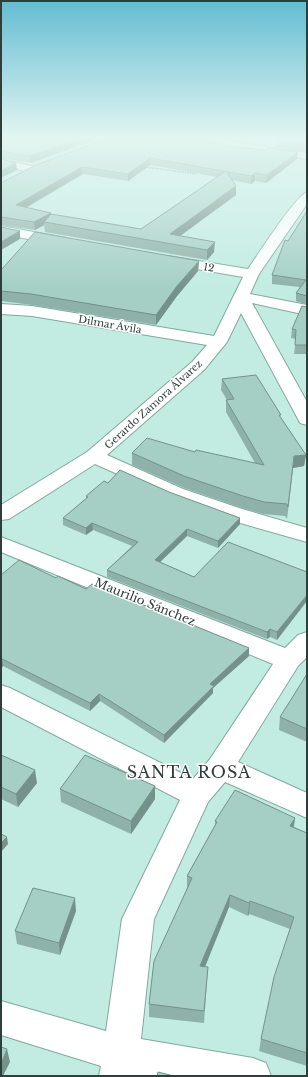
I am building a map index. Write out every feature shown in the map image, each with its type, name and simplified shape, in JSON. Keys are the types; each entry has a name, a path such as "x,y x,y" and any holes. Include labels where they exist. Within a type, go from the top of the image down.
{"street":[{"name":"Gerardo Zamora Álvarez","path":"1,514 94,456 198,366 219,342 252,274 304,204"},
{"path":"1,230 72,243"},
{"name":"12","path":"158,258 252,274"},
{"path":"240,296 307,310"},
{"path":"240,296 307,419"},
{"name":"Dilmar Ávila","path":"1,309 32,311 219,342"},
{"path":"94,456 176,493 234,514 307,535"},
{"name":"Maurilio Sánchez","path":"1,544 298,651"},
{"path":"119,1065 138,919 197,795 220,767 298,651"},
{"path":"1,695 197,795"},
{"path":"220,767 307,806"},
{"path":"1,1018 119,1065 253,1076"}],"building":[{"path":"1,188 45,188 16,205 51,213 34,222 1,217"},
{"path":"201,188 233,188 170,234 215,242 207,250 44,222 51,214 141,229"},
{"path":"307,211 307,296 296,293 306,280 272,275 285,240 288,241"},
{"path":"1,227 20,231 1,242"},
{"path":"35,232 199,261 177,286 156,315 31,294 1,291 1,270"},
{"path":"302,306 307,307 307,345 295,345 296,330 292,329"},
{"path":"256,375 281,415 279,415 306,455 294,456 288,507 287,504 264,502 184,476 132,453 147,438 195,452 196,450 264,465 226,400 234,399 222,379"},
{"path":"120,470 169,492 240,518 218,541 187,529 155,560 194,577 228,542 307,572 307,595 277,632 270,629 267,632 107,570 138,542 92,523 86,528 63,518 104,481 108,483"},
{"path":"19,560 56,578 58,576 86,589 92,584 249,648 210,684 214,686 164,735 99,694 90,703 2,659 1,660 1,575"},
{"path":"307,674 307,729 280,717"},
{"path":"1,755 35,770 16,794 1,787"},
{"path":"85,755 155,786 131,821 60,789"},
{"path":"235,790 295,818 290,826 307,833 307,1053 261,1039 274,977 294,917 250,901 249,903 230,895 200,966 208,967 204,1011 149,1004 154,961 192,878 187,876 217,822 215,821"},
{"path":"1,834 7,837 1,843"},
{"path":"33,888 75,898 59,943 15,931"},
{"path":"1,1047 7,1049 1,1064"},
{"path":"158,1072 174,1076 157,1076"}],"district":[{"name":"SANTA ROSA","path":"189,772"}]}
